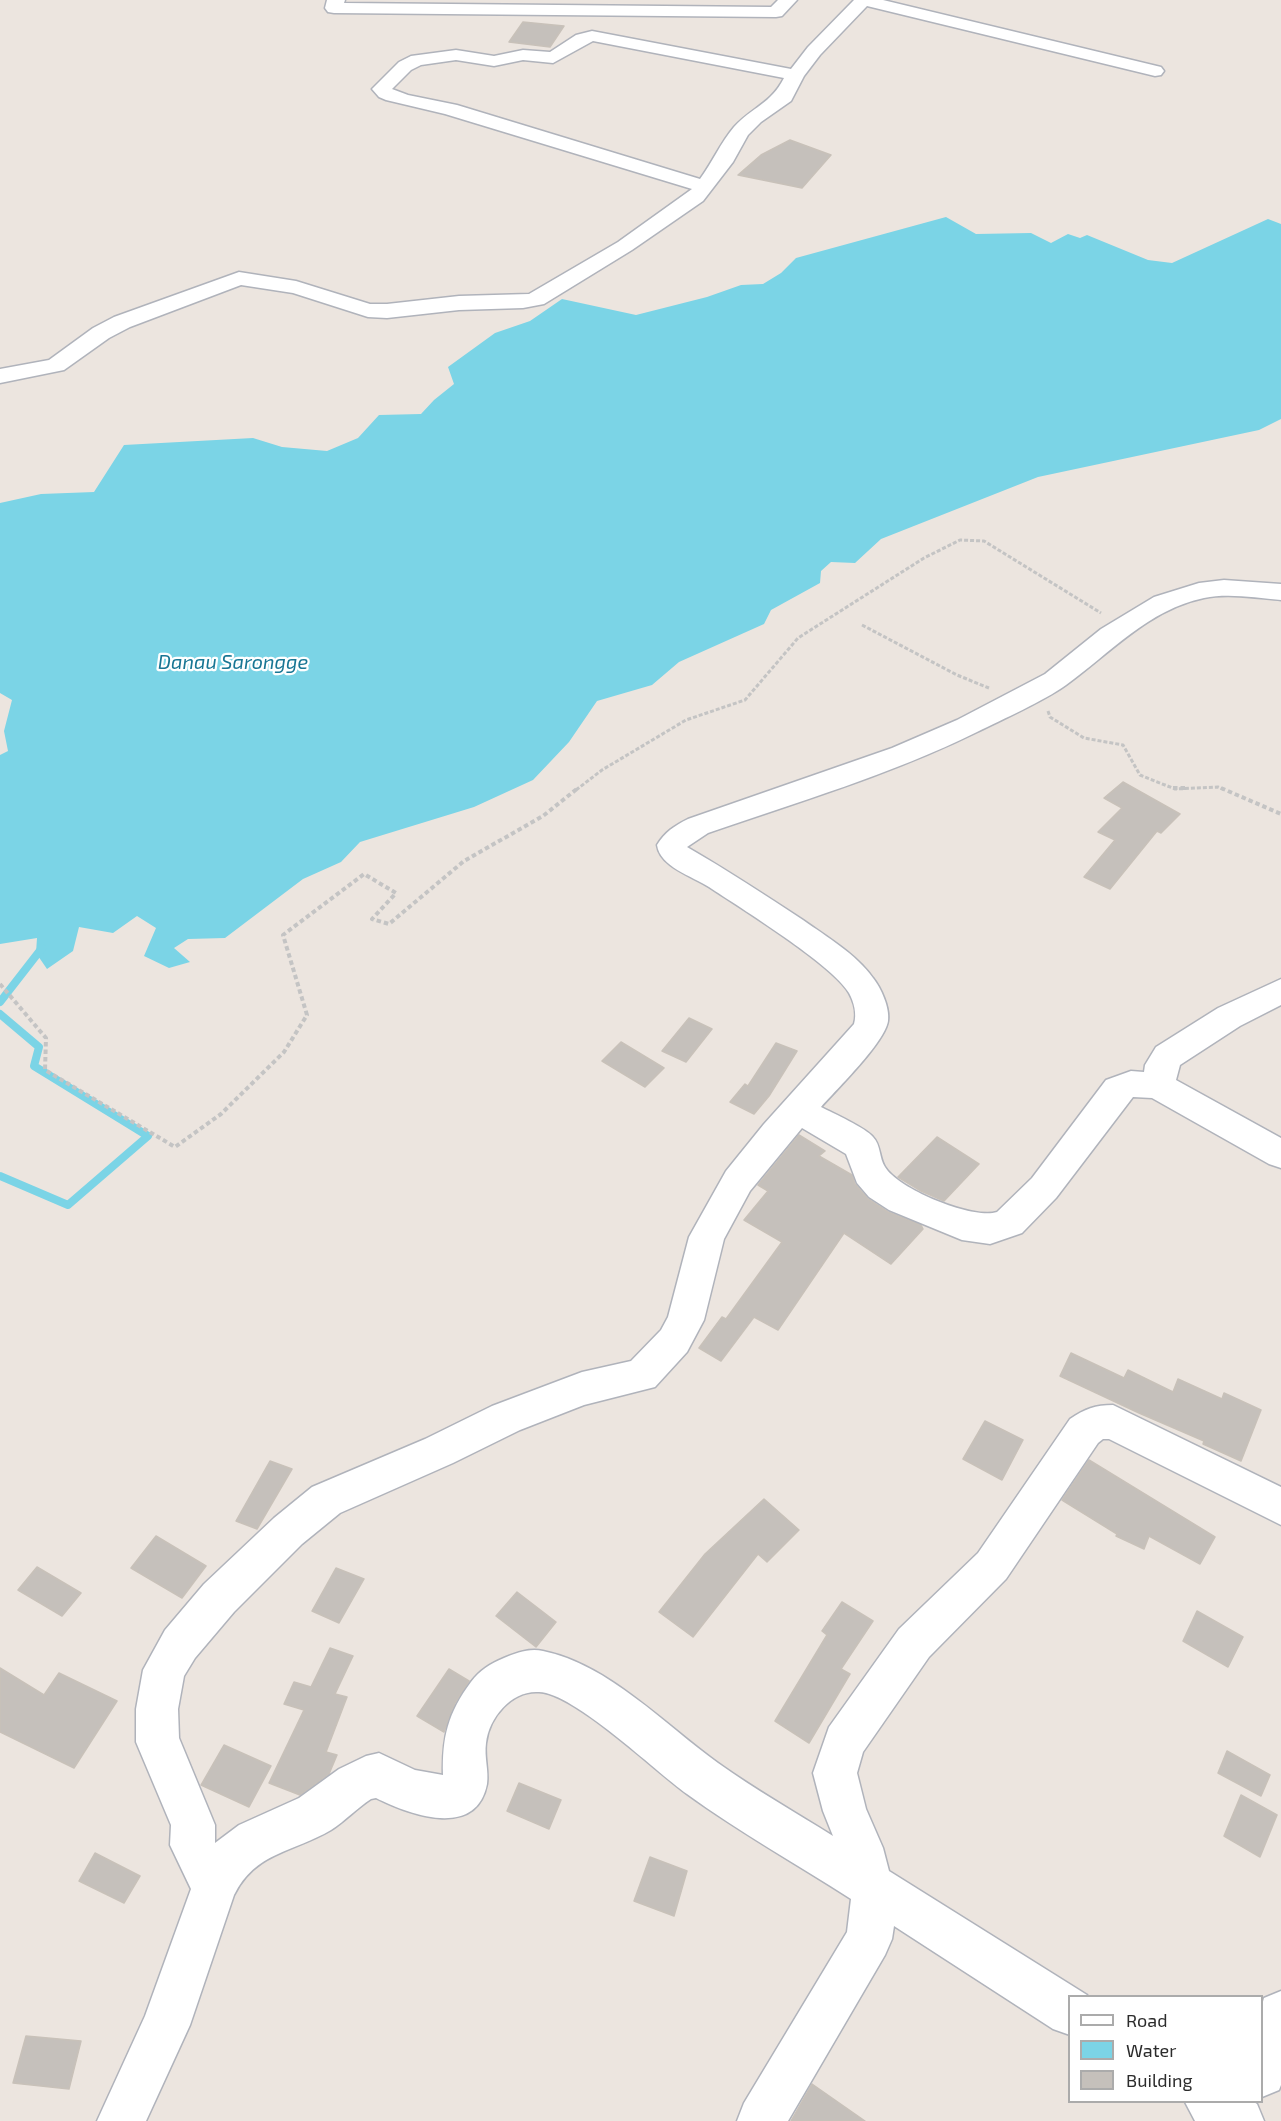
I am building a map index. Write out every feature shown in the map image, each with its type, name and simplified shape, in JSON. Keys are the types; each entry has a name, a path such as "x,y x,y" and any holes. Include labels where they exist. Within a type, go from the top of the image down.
{"street":[{"path":"343,4 758,6 776,12 788,0"},
{"path":"0,376 56,364 100,333 122,322 239,278 296,287 368,310 387,311 459,303 523,302 536,299 625,246 696,197 705,187 740,132 754,118 784,97 795,75 824,39 863,1 1155,71"},
{"path":"705,187 447,109 389,95 381,89 405,66 417,60 456,55 494,61 523,55 550,58 556,57 582,39 592,36 795,75"},
{"path":"214,1887 192,1845 194,1825 158,1742 157,1709 164,1670 180,1644 219,1598 288,1531 326,1500 439,1451 506,1418 582,1389 642,1375 674,1341 686,1320 707,1237 725,1201 738,1181 868,1029 872,1020 871,1008 862,986 825,951 718,878 673,852 672,845 680,836 698,826 902,756 967,726 1055,680 1092,649 1163,603 1199,591 1249,588 1281,592"},
{"path":"1158,1086 1162,1065 1168,1056 1229,1017 1281,991"},
{"path":"799,1110 861,1146 869,1173 881,1187 901,1200 962,1225 990,1229 1009,1224 1044,1188 1118,1089 1131,1084 1158,1086 1281,1154"},
{"path":"761,2120 869,1939 874,1899 861,1848 845,1811 835,1773 844,1742 914,1643 992,1566 1084,1431 1097,1422 1113,1422 1281,1507"},
{"path":"121,2121 166,2025 214,1887 226,1863 255,1841 315,1814 366,1778 379,1775 395,1785 431,1798 454,1796 465,1784 464,1745 467,1730 477,1709 502,1680 523,1671 542,1671 565,1679 593,1694 703,1779 1068,2011"},
{"path":"1263,2070 1281,2014"},
{"path":"1211,2103 1240,2121"},
{"path":"1248,2121 1253,2103"}],"path":[{"path":"0,984 46,1038 45,1070 175,1147 221,1114 284,1052 307,1015 283,935 364,874 396,893 372,919 389,924 464,861 543,816 602,770 686,720 745,700 798,638 924,558 960,540 984,541 1123,627"},
{"path":"862,625 977,685 1030,693 1050,717 1084,738 1123,745 1140,775 1175,789 1218,787 1281,814"}],"water":[{"name":"Danau Sarongge","path":"946,217 976,234 1031,233 1051,243 1068,234 1080,238 1087,235 1148,260 1172,263 1268,219 1281,224 1281,419 1259,430 1038,477 881,539 855,563 831,562 821,571 820,583 771,610 764,624 679,662 652,685 597,701 569,742 533,780 474,807 360,842 341,862 303,879 225,938 188,939 174,948 190,962 169,968 144,956 156,928 137,916 113,933 79,927 73,951 47,969 36,953 37,938 0,944 0,755 8,751 4,731 12,700 0,693 0,503 41,494 94,492 124,445 253,438 282,447 327,451 358,438 379,415 421,414 454,384 448,367 495,333 530,321 562,299 636,315 707,297 741,285 763,284 781,273 796,258"}],"building":[{"path":"523,22 564,26 550,47 509,42"},
{"path":"790,140 831,155 802,188 738,175 761,155"},
{"path":"1123,782 1180,814 1161,833 1157,831 1110,889 1084,877 1115,840 1098,832 1122,808 1104,798"},
{"path":"689,1018 712,1029 686,1062 662,1051"},
{"path":"621,1042 664,1068 645,1087 602,1061"},
{"path":"776,1043 797,1051 769,1096 754,1114 730,1102 745,1084 748,1086"},
{"path":"799,1135 825,1151 819,1156 852,1175 855,1184 868,1199 888,1212 921,1225 923,1229 891,1264 844,1233 778,1330 754,1317 721,1361 699,1348 722,1317 726,1319 782,1242 744,1220 768,1191 758,1185"},
{"path":"937,1137 979,1164 944,1201 898,1177"},
{"path":"1071,1353 1124,1378 1128,1370 1173,1392 1178,1379 1222,1399 1224,1393 1261,1410 1241,1461 1203,1444 1204,1441 1060,1376"},
{"path":"985,1421 1023,1440 1002,1480 963,1459"},
{"path":"1089,1460 1215,1537 1200,1564 1149,1536 1144,1549 1116,1536 1117,1534 1062,1500"},
{"path":"270,1461 292,1469 257,1529 236,1521"},
{"path":"764,1499 799,1530 767,1562 758,1554 693,1637 659,1612 705,1554"},
{"path":"156,1536 206,1566 182,1598 131,1568"},
{"path":"37,1567 81,1593 62,1616 18,1590"},
{"path":"336,1568 364,1579 339,1623 312,1611"},
{"path":"517,1592 556,1622 536,1647 496,1616"},
{"path":"842,1602 873,1621 841,1669 850,1674 809,1743 775,1721 827,1635 822,1631"},
{"path":"1197,1611 1243,1637 1228,1667 1183,1641"},
{"path":"330,1648 353,1656 335,1694 347,1697 326,1752 337,1755 329,1774 300,1795 269,1783 304,1710 284,1704 294,1682 311,1687"},
{"path":"0,1668 44,1695 59,1673 117,1701 74,1768 0,1732"},
{"path":"449,1669 469,1681 455,1703 444,1732 417,1716"},
{"path":"224,1745 271,1766 249,1807 201,1785"},
{"path":"1227,1751 1270,1775 1261,1796 1218,1773"},
{"path":"519,1783 561,1800 549,1829 507,1811"},
{"path":"1241,1795 1277,1815 1260,1857 1224,1836"},
{"path":"95,1853 140,1876 124,1903 79,1881"},
{"path":"650,1857 687,1871 674,1916 634,1901"},
{"path":"26,2036 81,2041 69,2089 13,2083"},
{"path":"812,2084 865,2121 791,2121"}],"waterway":[{"path":"0,1002 42,948"},
{"path":"0,1014 39,1047 34,1066 148,1136 68,1205 0,1176"}]}
